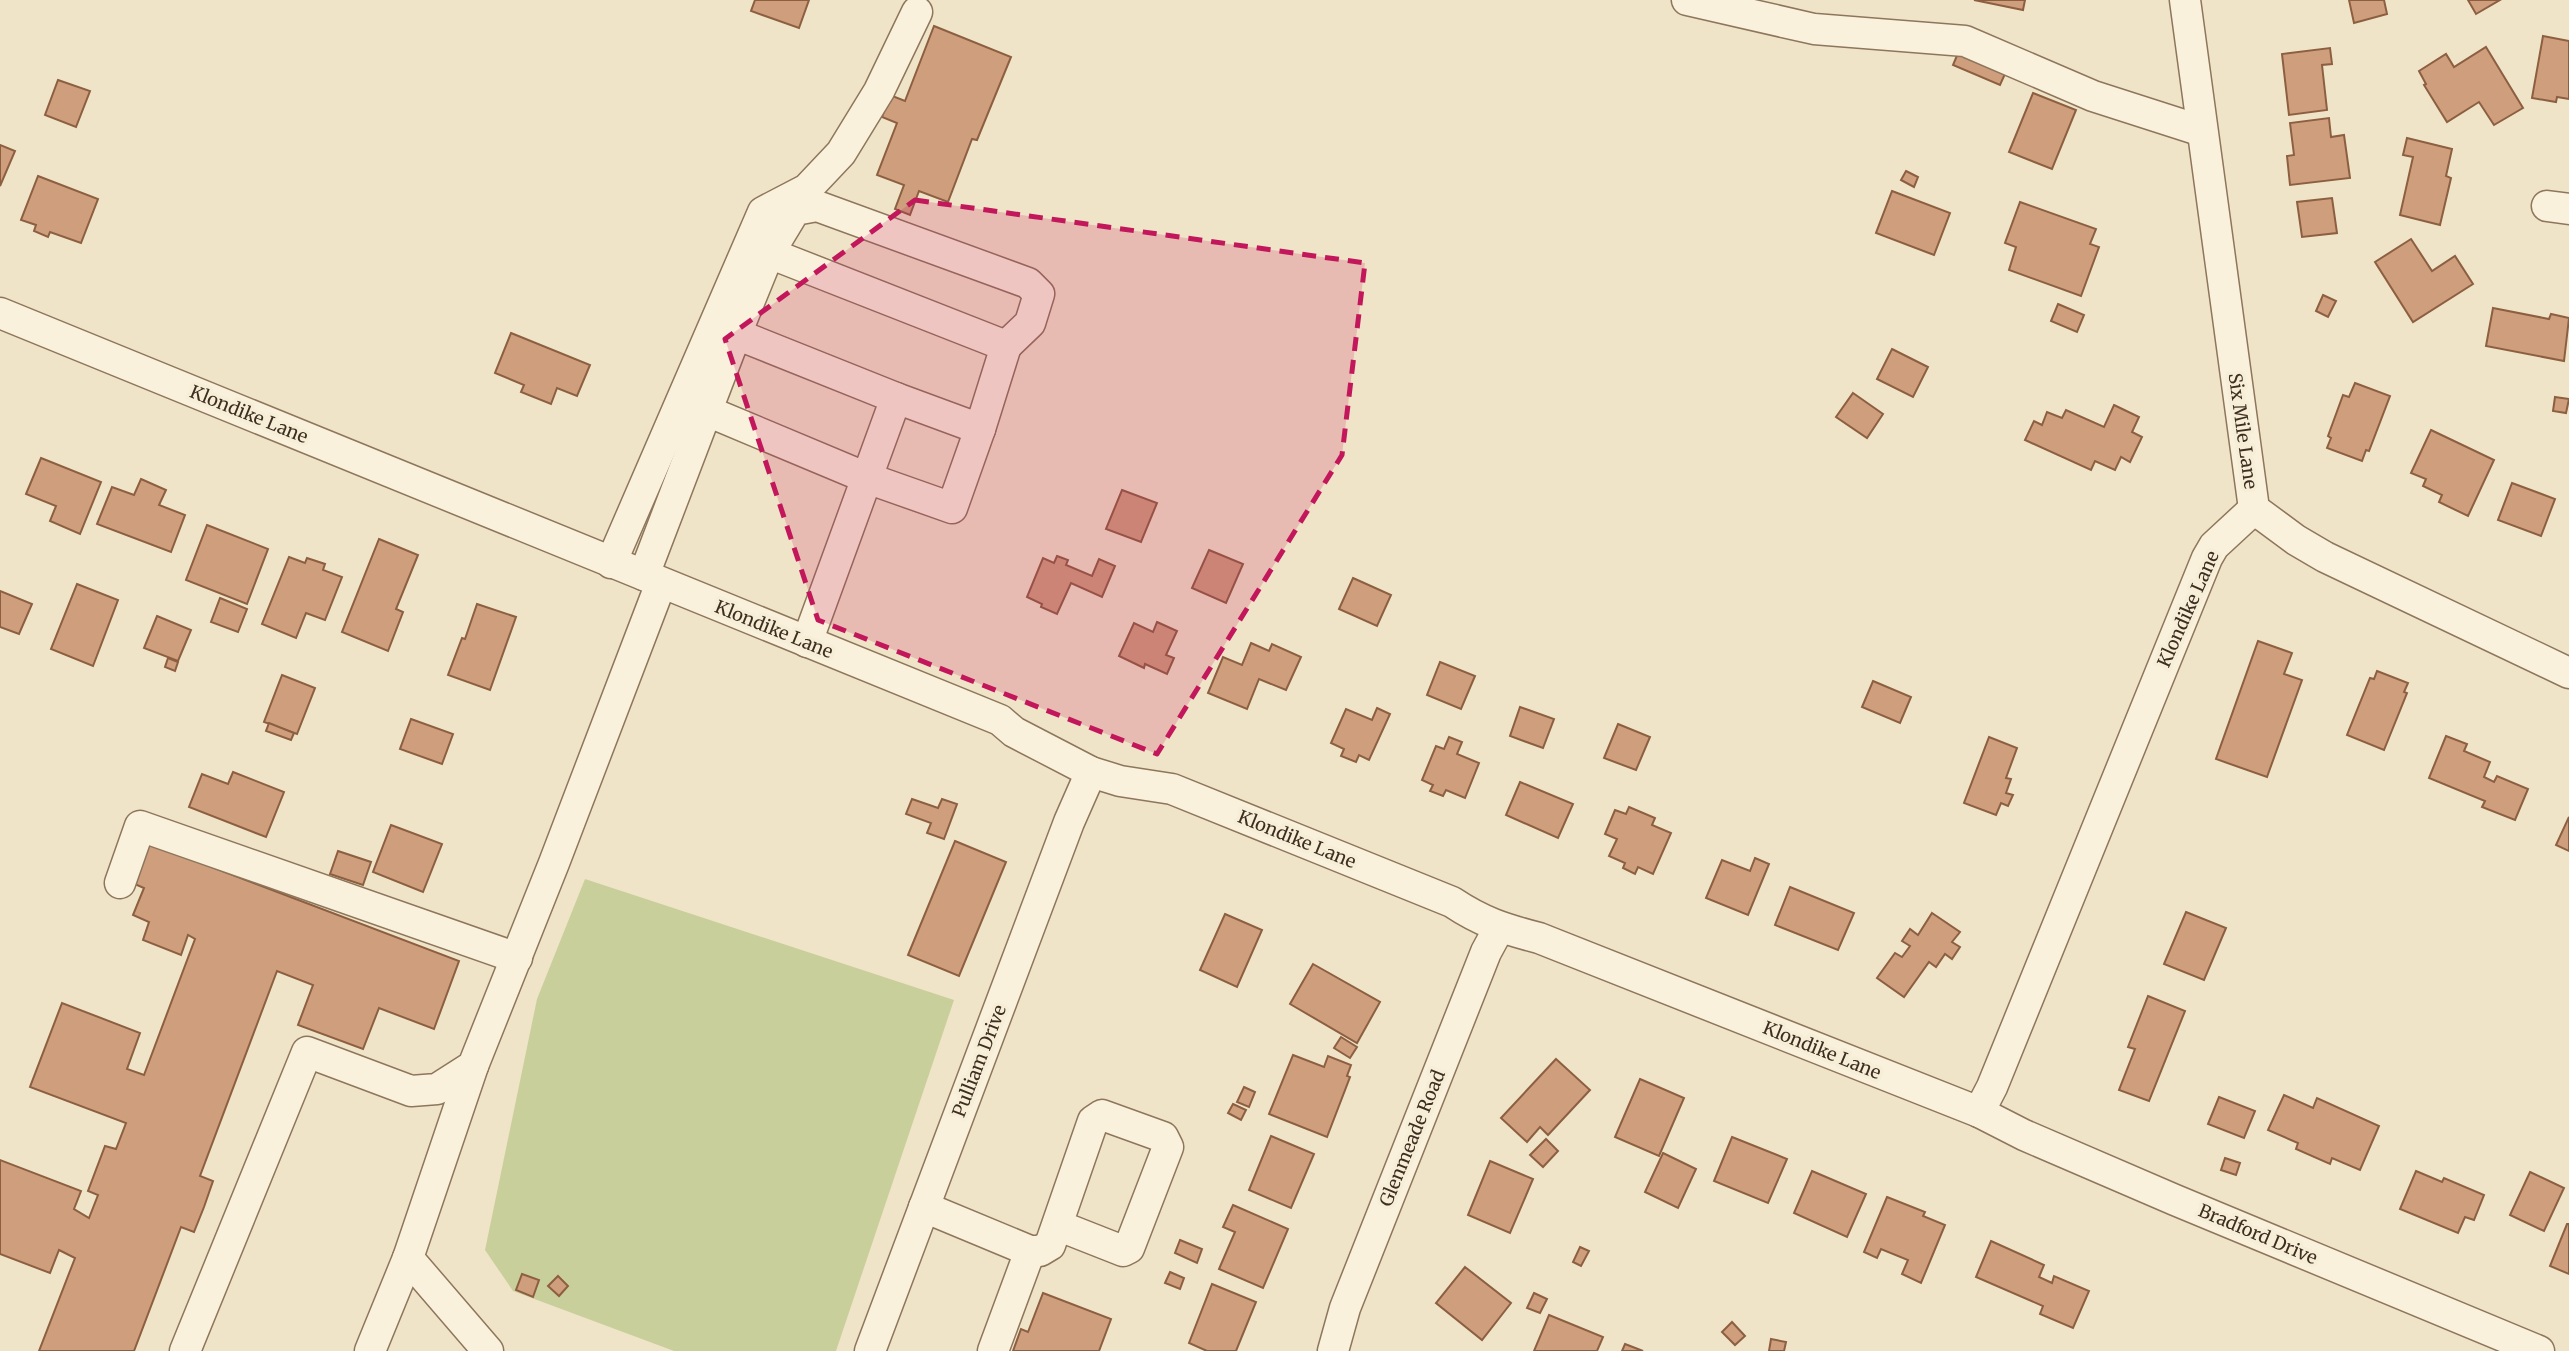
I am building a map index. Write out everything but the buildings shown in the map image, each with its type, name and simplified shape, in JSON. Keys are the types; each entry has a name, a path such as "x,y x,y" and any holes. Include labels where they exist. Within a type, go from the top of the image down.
{"street":[{"path":"1688,0 1814,29 1965,41 2093,96 2202,131"},
{"name":"Six Mile Lane","path":"2185,0 2254,509 2296,540 2325,557 2569,673"},
{"path":"611,563 763,212 807,189 842,153 879,91 917,12"},
{"path":"370,1351 408,1258 474,1066 517,958 653,579 707,411 769,253 795,210 817,206 1028,283 1039,294 1030,323 1006,346 952,509 866,478 707,411"},
{"path":"769,253 1006,346"},
{"name":"Klondike Lane","path":"0,313 1000,720 1014,732 1091,772 1120,781 1172,789 1452,902 1477,919 1499,928 1539,938 1979,1112 1992,1087 2207,558 2214,546 2254,509"},
{"path":"736,334 980,429"},
{"path":"807,642 896,398"},
{"name":"Pulliam Drive","path":"870,1351 1064,835 1091,772"},
{"path":"120,883 140,826 517,958"},
{"name":"Glenmeade Road","path":"1333,1351 1345,1308 1486,951 1499,928"},
{"path":"185,1351 307,1052 411,1091 437,1088 474,1066"},
{"name":"Bradford Drive","path":"1979,1112 2024,1135 2175,1200 2539,1351"},
{"path":"924,1207 1030,1251 1040,1251 1050,1245 1093,1121 1096,1117 1102,1115 1163,1136 1168,1147 1129,1248 1123,1251 1057,1225"},
{"path":"993,1351 1030,1251"},
{"path":"408,1258 488,1351"}],"highlighted area":[{"path":"915,200 1365,263 1342,455 1157,754 818,620 725,339"}],"green space":[{"path":"585,879 954,1000 836,1351 674,1351 513,1291 485,1250 537,999"}]}
